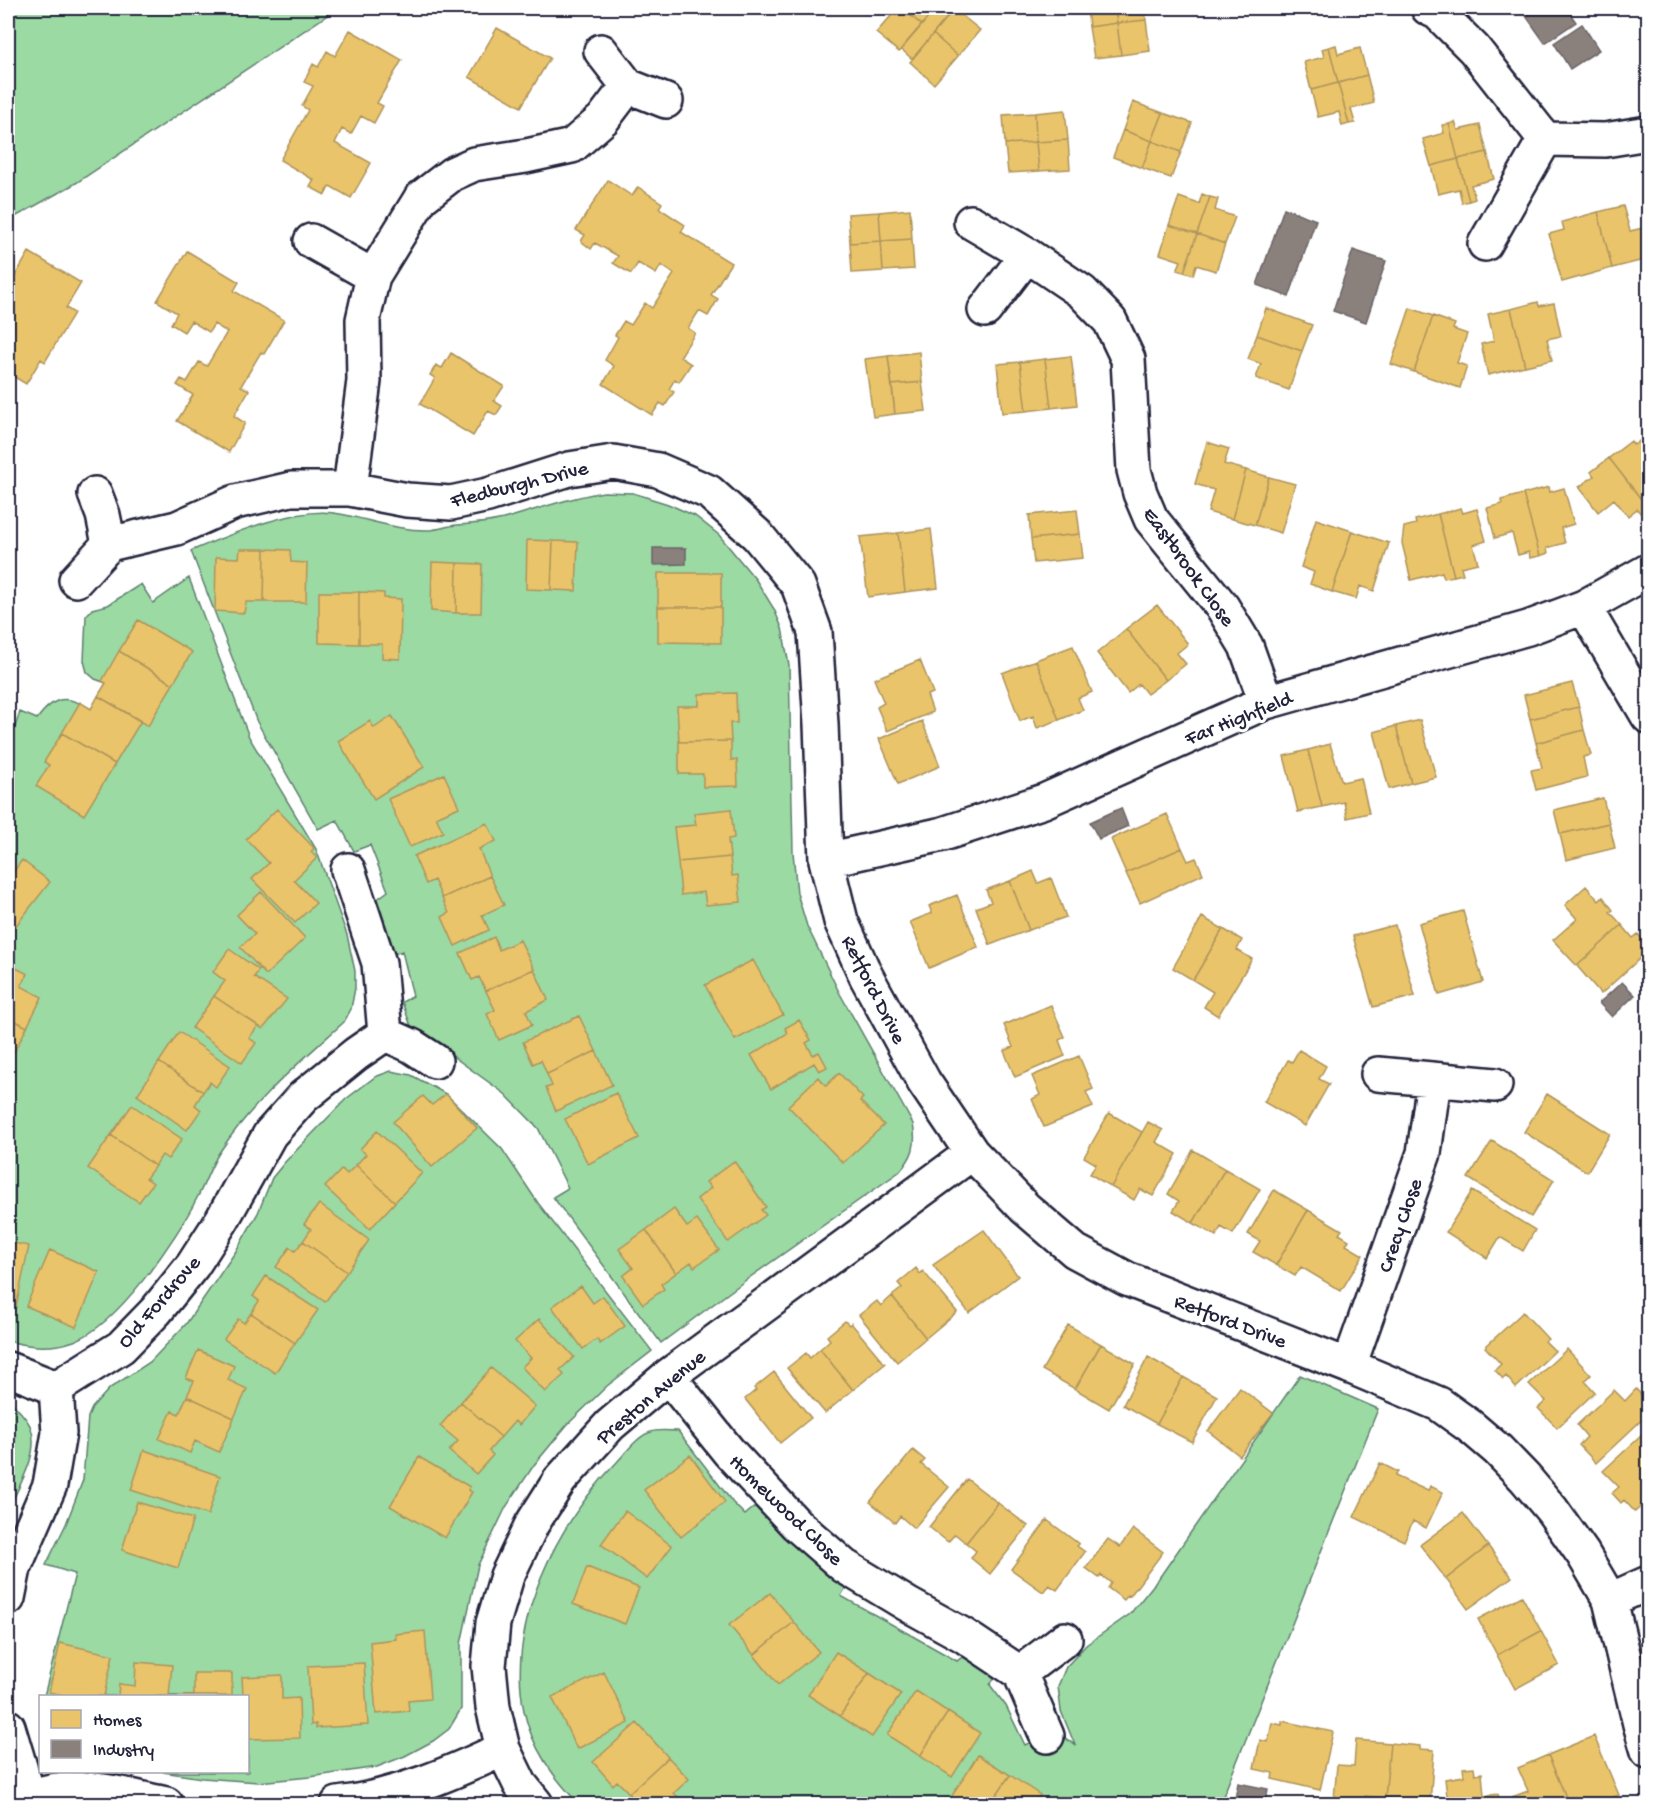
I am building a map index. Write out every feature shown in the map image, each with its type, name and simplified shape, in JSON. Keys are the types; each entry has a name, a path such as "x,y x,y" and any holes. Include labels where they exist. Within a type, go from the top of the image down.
{"street":[{"path":"1428,8 1438,13 1474,49 1545,139"},
{"path":"601,51 628,86 666,101"},
{"path":"351,489 364,381 363,320 373,276 421,198 452,174 474,164 572,146 603,119 628,86"},
{"path":"1545,139 1605,140 1648,133"},
{"path":"1485,244 1545,139"},
{"name":"Eastbrook Close","path":"971,222 1027,255 1082,292 1110,321 1128,359 1134,470 1140,493 1151,519 1223,608 1235,627 1246,646 1266,702"},
{"path":"311,241 373,276"},
{"path":"986,310 1027,255"},
{"name":"Fledburgh Drive","path":"109,544 177,528 235,502 291,489 351,489 407,500 451,503 488,495 569,469 613,462 658,470 709,492 757,534 798,585 815,632 821,724 825,860"},
{"path":"76,580 109,544 103,515 95,494"},
{"name":"Far Highfield","path":"825,860 943,834 1044,801 1266,702 1528,628 1584,607 1648,571"},
{"path":"1584,607 1648,716"},
{"name":"Retford Drive","path":"825,860 841,921 866,976 924,1082 972,1153 1025,1208 1075,1251 1127,1280 1350,1366 1438,1404 1471,1427 1498,1450 1525,1478 1552,1510 1583,1554 1610,1600 1648,1751"},
{"path":"348,870 379,963 385,1034 412,1046 435,1061"},
{"name":"Old Fordrove","path":"56,1388 121,1347 156,1311 205,1247 270,1134 303,1097 356,1053 385,1034"},
{"path":"1378,1074 1495,1085"},
{"name":"Crecy Close","path":"1350,1366 1424,1154 1434,1080"},
{"name":"Preston Avenue","path":"536,1804 520,1784 503,1749 493,1707 489,1666 493,1623 507,1576 532,1524 560,1480 610,1425 668,1376 972,1153"},
{"path":"8,1369 56,1388 58,1433 50,1485 14,1568 8,1598"},
{"name":"Homewood Close","path":"668,1376 729,1452 796,1524 844,1566 963,1635 1020,1673"},
{"path":"1610,1600 1648,1583"},
{"path":"1047,1736 1020,1673 1065,1639"},
{"path":"8,1727 22,1801 57,1789 93,1788 166,1804"},
{"path":"338,1804 355,1802 413,1787 458,1770 503,1749"}],"green space":[{"path":"8,8 338,8 76,183 8,221"},
{"path":"604,492 633,493 668,504 695,516 719,535 756,580 774,609 782,628 789,665 793,852 797,893 807,926 839,992 913,1124 914,1131 913,1150 899,1172 661,1343 553,1197 568,1188 538,1128 505,1094 411,1026 402,1002 413,996 402,951 391,955 376,900 388,891 370,845 354,851 337,820 318,829 257,722 191,551 265,523 305,514 323,512 340,514 396,527 430,530 501,520 567,500"},
{"path":"189,578 249,737 316,849 347,935 355,971 351,1009 344,1022 277,1083 232,1134 216,1158 188,1215 161,1257 127,1300 109,1318 91,1332 66,1344 33,1346 16,1343 8,1341 8,747 20,712 37,719 49,706 61,700 74,701 91,709 106,683 95,679 87,672 84,661 86,616 92,609 108,605 141,584 153,603"},
{"path":"391,1071 411,1075 446,1094 502,1149 538,1203 652,1351 607,1386 567,1425 534,1465 506,1507 478,1565 461,1644 461,1709 449,1729 433,1741 405,1756 377,1767 258,1782 170,1773 249,1773 249,1695 44,1695 75,1574 46,1565 66,1524 83,1480 88,1417 92,1408 110,1388 150,1362 186,1324 236,1251 258,1213 272,1178 346,1099 375,1077"},
{"path":"1300,1375 1378,1409 1220,1804 579,1804 552,1772 538,1750 524,1711 520,1678 522,1644 541,1577 556,1545 595,1487 636,1441 646,1434 654,1431 678,1431 733,1503 745,1515 757,1505 826,1573 846,1587 841,1596 957,1661 966,1654 995,1677 990,1685 1006,1706 1025,1745 1031,1742 1035,1749 1061,1735 1075,1745 1061,1711 1058,1686 1066,1667 1086,1645 1130,1614 1159,1578"},
{"path":"8,1398 31,1428 33,1449 27,1470 8,1510"}],"building: Homes":[{"path":"898,8 922,25 899,52 876,33"},
{"path":"901,8 936,8 922,25"},
{"path":"936,8 944,8 951,13 912,59 901,49"},
{"path":"1087,8 1115,8 1117,23 1089,27"},
{"path":"1115,8 1144,8 1146,20 1117,23"},
{"path":"954,9 980,30 958,56 933,34"},
{"path":"1146,20 1150,51 1121,55 1117,23"},
{"path":"1117,23 1121,55 1094,58 1089,27"},
{"path":"497,28 550,58 521,107 469,77"},
{"path":"350,30 402,60 377,103 383,106 374,123 361,116 351,134 342,129 335,143 371,163 351,198 330,186 325,195 310,187 314,180 280,160 308,110 302,106 313,86 304,82 313,64 318,67 327,51 335,56"},
{"path":"933,34 958,56 934,84 910,62"},
{"path":"1336,45 1338,54 1360,48 1367,75 1338,83 1329,47"},
{"path":"1329,47 1338,83 1311,90 1304,62 1324,57 1322,49"},
{"path":"1367,75 1374,103 1351,109 1355,123 1349,124 1338,83"},
{"path":"1338,83 1349,124 1342,126 1339,112 1318,117 1311,90"},
{"path":"1133,102 1163,113 1152,141 1123,130"},
{"path":"1065,110 1068,140 1036,142 1035,113"},
{"path":"1035,113 1036,142 1005,144 1003,115"},
{"path":"1163,113 1192,123 1181,152 1152,141"},
{"path":"1455,122 1458,130 1480,125 1487,152 1458,159 1449,124"},
{"path":"1449,124 1458,159 1431,166 1423,139 1444,133 1442,125"},
{"path":"1123,130 1152,141 1142,168 1113,157"},
{"path":"1068,140 1070,169 1039,171 1036,142"},
{"path":"1152,141 1181,152 1171,178 1142,168"},
{"path":"1036,142 1039,171 1008,173 1005,144"},
{"path":"1487,152 1494,179 1471,185 1475,199 1469,201 1458,159"},
{"path":"1458,159 1469,201 1462,203 1459,189 1438,194 1431,166"},
{"path":"608,180 632,196 638,187 662,203 659,208 685,225 681,232 731,263 711,295 718,299 708,316 699,311 688,328 695,333 680,357 691,364 679,382 675,379 669,389 674,392 665,406 660,403 652,415 603,384 614,366 605,360 618,337 615,335 624,321 631,325 645,303 652,308 674,274 661,265 656,274 638,263 631,274 613,263 618,256 595,243 591,249 581,241 585,235 576,230"},
{"path":"1202,194 1210,197 1197,234 1169,225 1179,197 1199,204"},
{"path":"1210,197 1218,199 1215,210 1235,217 1225,244 1197,234"},
{"path":"1623,206 1630,231 1643,228 1648,259 1612,268 1598,212"},
{"path":"910,209 912,239 881,241 879,212"},
{"path":"879,212 881,241 850,243 848,214"},
{"path":"1598,212 1612,268 1562,282 1549,234 1564,230 1562,222"},
{"path":"1169,225 1197,234 1184,272 1177,270 1181,261 1160,254"},
{"path":"1197,234 1225,244 1216,271 1196,265 1193,275 1184,272"},
{"path":"912,239 914,269 883,271 881,241"},
{"path":"881,241 883,271 852,273 850,243"},
{"path":"187,251 239,282 234,291 284,320 264,354 261,352 241,386 249,390 234,416 245,423 229,452 177,421 193,395 177,385 181,379 187,382 199,362 207,366 227,332 214,324 209,332 191,321 184,332 171,324 177,313 157,301"},
{"path":"29,252 81,283 66,308 74,313 45,362 41,359 26,384 8,373 8,288"},
{"path":"1538,302 1539,306 1554,303 1561,336 1547,339 1552,360 1525,366 1511,309"},
{"path":"1266,308 1312,325 1302,351 1257,335"},
{"path":"1410,308 1433,316 1414,372 1391,364"},
{"path":"1511,309 1525,366 1488,375 1481,344 1494,341 1488,314"},
{"path":"1433,316 1455,324 1453,329 1467,334 1457,363 1467,366 1460,388 1414,372"},
{"path":"1257,335 1302,351 1289,390 1256,378 1261,364 1248,359"},
{"path":"919,352 922,382 892,385 888,356"},
{"path":"451,353 504,386 494,401 502,406 496,415 488,411 473,436 420,404 435,378 430,375 436,365 442,368"},
{"path":"888,356 895,414 873,417 865,359"},
{"path":"1071,356 1077,405 1051,408 1045,359"},
{"path":"1045,359 1051,408 1026,411 1020,362"},
{"path":"1020,362 1026,411 1002,413 997,364"},
{"path":"922,382 926,411 895,414 892,385"},
{"path":"1643,438 1648,446 1648,508 1609,458 1631,441 1634,445"},
{"path":"1207,442 1229,449 1224,464 1246,470 1232,519 1208,512 1214,490 1195,484"},
{"path":"1609,458 1648,508 1641,514 1637,509 1628,516 1614,499 1598,512 1579,487 1594,476 1591,472"},
{"path":"1246,470 1269,477 1255,525 1232,519"},
{"path":"1269,477 1295,484 1281,533 1255,525"},
{"path":"1549,487 1550,492 1564,488 1574,524 1561,528 1565,543 1547,548 1548,553 1540,556 1523,494"},
{"path":"1523,494 1540,556 1530,558 1529,552 1518,555 1512,533 1495,538 1487,508 1502,504 1501,500"},
{"path":"1461,508 1463,513 1477,509 1486,541 1473,545 1478,563 1461,567 1463,574 1454,576 1438,514"},
{"path":"1077,510 1080,534 1031,539 1029,515"},
{"path":"1438,514 1454,576 1444,578 1442,572 1411,580 1402,543 1404,527 1416,524 1415,520"},
{"path":"1316,519 1352,531 1332,592 1310,584 1314,572 1301,567"},
{"path":"931,529 938,588 905,592 898,533"},
{"path":"1352,531 1389,543 1374,591 1360,586 1356,599 1332,592"},
{"path":"898,533 905,592 868,597 860,537"},
{"path":"1080,534 1083,558 1034,563 1031,539"},
{"path":"527,540 553,541 551,590 526,589"},
{"path":"553,541 578,542 576,591 551,590"},
{"path":"240,549 265,549 264,602 246,602 244,613 215,611 216,557 239,558"},
{"path":"265,549 290,550 291,562 307,563 306,602 264,602"},
{"path":"432,562 457,563 456,613 431,611"},
{"path":"457,563 482,564 481,613 456,613"},
{"path":"658,573 721,573 721,607 658,607"},
{"path":"319,592 359,592 359,644 319,643"},
{"path":"359,592 384,593 384,598 401,599 400,659 382,658 382,644 359,644"},
{"path":"1157,605 1188,644 1177,653 1186,664 1166,680 1126,629"},
{"path":"658,607 721,607 721,643 658,642"},
{"path":"138,620 192,652 173,684 119,651"},
{"path":"1126,629 1166,680 1147,694 1139,684 1128,693 1097,653"},
{"path":"1073,646 1092,692 1078,698 1083,710 1059,720 1036,660"},
{"path":"119,651 173,684 148,726 98,696 106,683 102,681"},
{"path":"920,660 933,693 927,695 933,712 887,731 877,707 884,703 874,679"},
{"path":"1036,660 1059,720 1037,728 1033,716 1020,721 1002,673"},
{"path":"1572,683 1579,707 1530,719 1524,695"},
{"path":"736,693 737,723 730,723 731,741 679,742 677,706 699,706 699,694"},
{"path":"98,696 141,721 115,764 62,733 80,702 91,709"},
{"path":"1579,707 1584,730 1536,743 1530,719"},
{"path":"392,716 424,767 374,799 338,741 370,721 374,728"},
{"path":"1420,720 1436,777 1411,783 1396,726"},
{"path":"922,721 940,766 898,784 879,739"},
{"path":"1396,726 1411,783 1389,789 1374,732"},
{"path":"1584,730 1591,755 1583,757 1587,777 1536,790 1531,770 1542,768 1536,743"},
{"path":"62,733 115,764 84,815 36,786 49,765 44,762"},
{"path":"731,741 731,760 737,760 738,786 703,787 703,774 679,774 679,742"},
{"path":"1330,744 1342,782 1361,778 1369,813 1347,818 1344,802 1322,807 1308,750"},
{"path":"1308,750 1322,807 1298,812 1284,756"},
{"path":"444,774 459,807 436,817 443,832 410,847 388,799"},
{"path":"1603,798 1609,823 1560,834 1554,810"},
{"path":"277,809 314,848 311,852 317,858 294,880 316,903 295,923 252,879 269,863 246,839"},
{"path":"731,809 734,838 728,839 730,857 678,862 674,827 696,825 694,813"},
{"path":"1167,814 1182,848 1126,873 1111,839"},
{"path":"487,823 496,841 479,849 490,876 442,898 434,880 426,884 414,856"},
{"path":"1609,823 1615,848 1566,860 1560,834"},
{"path":"1182,848 1188,861 1196,858 1203,874 1140,903 1126,873"},
{"path":"730,857 732,876 738,875 741,902 706,905 704,892 681,895 678,862"},
{"path":"22,860 50,882 11,932 8,929 8,879"},
{"path":"1033,871 1038,883 1051,878 1066,917 1029,930 1010,881"},
{"path":"490,876 504,905 482,915 489,930 455,946 442,917 449,913 442,898"},
{"path":"1010,881 1029,930 990,945 976,908 991,902 986,890"},
{"path":"1586,886 1599,901 1603,897 1613,910 1610,912 1622,925 1577,966 1553,940 1577,919 1565,905"},
{"path":"261,892 305,938 266,975 240,947 255,934 237,915"},
{"path":"957,895 978,947 929,968 910,922 932,913 929,906"},
{"path":"1463,911 1483,982 1439,995 1419,923"},
{"path":"1202,917 1223,929 1193,980 1173,968"},
{"path":"1395,925 1415,996 1373,1007 1353,936"},
{"path":"1622,925 1633,938 1638,934 1648,946 1648,951 1601,994 1577,966"},
{"path":"1223,929 1242,940 1237,950 1252,959 1218,1016 1204,1007 1213,992 1193,980"},
{"path":"494,937 499,950 520,940 534,969 486,991 479,977 472,980 460,953"},
{"path":"229,949 259,970 254,977 287,999 263,1029 214,996 225,981 213,972"},
{"path":"753,960 783,1015 735,1040 705,985"},
{"path":"8,964 28,974 21,986 42,997 27,1027 8,1017"},
{"path":"534,969 548,1000 526,1011 532,1025 499,1040 487,1014 495,1010 486,991"},
{"path":"214,996 258,1026 249,1038 256,1043 242,1063 192,1028"},
{"path":"1051,1005 1065,1037 1059,1040 1065,1056 1015,1077 1004,1051 1013,1047 1004,1025"},
{"path":"579,1016 596,1051 547,1074 541,1060 533,1064 523,1042"},
{"path":"8,1017 27,1027 12,1056 8,1054"},
{"path":"799,1020 811,1040 806,1043 813,1055 819,1052 827,1067 819,1071 814,1063 771,1089 751,1055 788,1033 785,1028"},
{"path":"179,1032 230,1066 216,1087 210,1082 203,1092 159,1062"},
{"path":"1299,1050 1326,1066 1319,1079 1329,1084 1305,1126 1264,1102 1288,1060 1292,1062"},
{"path":"596,1051 612,1085 556,1111 546,1088 552,1086 547,1074"},
{"path":"1079,1056 1093,1089 1086,1092 1093,1107 1044,1127 1032,1099 1040,1095 1032,1076"},
{"path":"159,1062 203,1092 195,1105 201,1110 187,1130 137,1095"},
{"path":"839,1073 863,1098 860,1101 884,1125 843,1163 788,1106 818,1077 826,1086"},
{"path":"616,1093 639,1138 588,1164 565,1119"},
{"path":"446,1094 477,1128 432,1167 393,1122 423,1096 432,1105"},
{"path":"1547,1094 1610,1134 1587,1172 1524,1132"},
{"path":"132,1105 182,1139 168,1159 162,1155 155,1166 111,1135"},
{"path":"1109,1113 1142,1132 1111,1187 1090,1174 1096,1164 1084,1157"},
{"path":"1148,1122 1163,1130 1156,1142 1177,1154 1153,1196 1140,1189 1134,1200 1111,1187"},
{"path":"377,1131 422,1173 395,1202 356,1165 366,1154 360,1149"},
{"path":"111,1135 155,1166 146,1178 153,1183 139,1202 88,1168"},
{"path":"1492,1141 1554,1180 1531,1217 1468,1178"},
{"path":"1193,1150 1225,1169 1193,1223 1173,1211 1179,1201 1168,1194"},
{"path":"734,1161 766,1207 761,1210 766,1215 728,1242 697,1199 711,1188 706,1182"},
{"path":"356,1165 395,1202 370,1229 325,1187 342,1169 347,1174"},
{"path":"1225,1169 1260,1189 1233,1234 1221,1227 1216,1236 1193,1223"},
{"path":"1274,1190 1308,1210 1276,1265 1253,1252 1260,1241 1248,1234"},
{"path":"1472,1191 1535,1230 1523,1251 1500,1237 1487,1258 1446,1232"},
{"path":"319,1204 369,1240 347,1272 303,1241 311,1229 304,1224"},
{"path":"674,1209 687,1227 697,1220 719,1250 694,1267 691,1262 676,1273 646,1230"},
{"path":"1308,1210 1342,1230 1339,1234 1349,1240 1346,1245 1363,1255 1341,1291 1301,1267 1295,1276 1276,1265"},
{"path":"646,1230 676,1273 661,1284 664,1289 643,1304 623,1276 633,1268 619,1249"},
{"path":"984,1230 1018,1276 969,1313 933,1265"},
{"path":"303,1241 347,1272 325,1302 276,1267 290,1247 295,1251"},
{"path":"8,1242 29,1246 16,1307 8,1305"},
{"path":"50,1250 99,1272 76,1327 26,1306"},
{"path":"916,1268 920,1274 923,1271 957,1312 926,1338 892,1296 902,1288 898,1283"},
{"path":"266,1276 318,1310 295,1343 251,1313 259,1301 253,1296"},
{"path":"581,1286 593,1303 603,1296 625,1326 600,1344 597,1339 583,1349 552,1307"},
{"path":"892,1296 926,1338 897,1362 859,1315 877,1301 881,1306"},
{"path":"1523,1312 1548,1339 1545,1341 1555,1351 1516,1388 1506,1376 1503,1379 1495,1370 1501,1364 1485,1347"},
{"path":"251,1313 295,1343 275,1373 224,1339 238,1319 244,1323"},
{"path":"539,1319 574,1357 560,1370 564,1375 545,1392 522,1367 531,1358 515,1341"},
{"path":"845,1321 849,1325 851,1323 885,1364 853,1390 820,1349 830,1340 827,1336"},
{"path":"1068,1325 1101,1344 1075,1389 1042,1370"},
{"path":"1101,1344 1135,1364 1109,1409 1075,1389"},
{"path":"820,1349 853,1390 825,1413 787,1368 806,1353 810,1358"},
{"path":"1567,1349 1591,1375 1585,1381 1595,1392 1557,1428 1538,1408 1546,1401 1529,1384"},
{"path":"198,1350 234,1366 228,1380 247,1389 234,1418 187,1396 194,1381 186,1378"},
{"path":"1148,1357 1183,1377 1157,1424 1123,1405"},
{"path":"491,1368 535,1406 519,1425 515,1421 501,1437 461,1402"},
{"path":"774,1372 811,1418 780,1443 745,1399 756,1390 754,1388"},
{"path":"1183,1377 1217,1396 1192,1442 1157,1424"},
{"path":"1240,1388 1273,1413 1240,1456 1208,1431"},
{"path":"1636,1389 1648,1402 1648,1414 1596,1463 1579,1445 1587,1437 1577,1425 1614,1390 1625,1401"},
{"path":"187,1396 234,1418 219,1452 195,1441 190,1453 159,1439 172,1411 179,1414"},
{"path":"461,1402 501,1437 489,1451 493,1455 476,1474 449,1451 458,1441 440,1426"},
{"path":"1642,1435 1648,1442 1648,1500 1635,1512 1624,1500 1621,1503 1612,1493 1619,1487 1603,1471"},
{"path":"144,1450 220,1476 208,1515 131,1490"},
{"path":"913,1450 925,1460 921,1464 949,1487 914,1528 900,1516 895,1523 870,1502"},
{"path":"690,1455 725,1502 681,1537 644,1490"},
{"path":"419,1457 470,1487 468,1490 472,1492 445,1538 390,1506"},
{"path":"1380,1463 1398,1472 1395,1476 1428,1491 1430,1486 1443,1492 1426,1528 1413,1521 1404,1541 1354,1517"},
{"path":"967,1479 998,1503 966,1543 955,1534 948,1542 929,1527"},
{"path":"137,1502 193,1519 178,1568 122,1550"},
{"path":"998,1503 1028,1526 990,1574 971,1558 976,1551 966,1543"},
{"path":"625,1511 672,1546 647,1579 601,1544"},
{"path":"1463,1513 1488,1546 1446,1579 1420,1545"},
{"path":"1047,1520 1079,1544 1077,1546 1085,1552 1057,1590 1049,1585 1043,1592 1011,1569"},
{"path":"1133,1529 1163,1552 1130,1596 1128,1595 1124,1600 1108,1588 1111,1583 1101,1575 1099,1578 1086,1568 1108,1539 1120,1547"},
{"path":"1488,1546 1512,1577 1468,1609 1446,1579"},
{"path":"587,1567 639,1588 625,1624 573,1604"},
{"path":"770,1593 794,1622 754,1655 729,1625"},
{"path":"1522,1596 1541,1631 1497,1655 1478,1619"},
{"path":"794,1622 819,1652 778,1685 754,1655"},
{"path":"425,1631 430,1699 408,1701 409,1711 376,1714 370,1642 396,1639 395,1634"},
{"path":"1541,1631 1559,1665 1515,1689 1497,1655"},
{"path":"60,1643 113,1655 104,1695 63,1695 49,1692"},
{"path":"836,1652 869,1673 840,1716 808,1695"},
{"path":"136,1662 172,1665 169,1695 118,1695 119,1684 135,1686"},
{"path":"364,1663 368,1725 316,1728 316,1724 311,1725 308,1666"},
{"path":"604,1672 629,1723 577,1749 552,1697"},
{"path":"194,1673 232,1673 232,1695 194,1695"},
{"path":"869,1673 901,1694 872,1737 840,1716"},
{"path":"282,1675 282,1699 299,1698 300,1738 249,1739 249,1695 243,1695 242,1677"},
{"path":"916,1691 948,1712 920,1756 887,1735"},
{"path":"948,1712 980,1733 952,1777 920,1756"},
{"path":"1282,1721 1333,1732 1320,1790 1272,1779 1273,1773 1254,1769 1260,1740 1268,1742 1272,1723 1282,1725"},
{"path":"637,1723 668,1757 629,1793 617,1781 613,1785 593,1762"},
{"path":"1594,1736 1619,1795 1595,1804 1587,1804 1585,1799 1569,1804 1548,1755"},
{"path":"1356,1740 1390,1743 1385,1798 1365,1796 1364,1802 1334,1799 1337,1765 1354,1766"},
{"path":"1390,1743 1434,1750 1430,1804 1399,1804 1399,1799 1385,1798"},
{"path":"978,1755 1010,1775 990,1804 959,1804 950,1799"},
{"path":"1548,1755 1569,1804 1515,1804 1512,1797 1528,1791 1518,1768"},
{"path":"668,1757 689,1779 674,1793 685,1804 639,1804 629,1793"},
{"path":"1474,1767 1475,1774 1482,1773 1484,1796 1498,1794 1500,1804 1448,1804 1445,1779 1464,1776 1463,1768"},
{"path":"1010,1775 1040,1795 1034,1804 990,1804"}],"building: Industry":[{"path":"1539,8 1566,8 1576,22 1545,43 1526,16"},
{"path":"1582,24 1599,50 1570,69 1554,43"},
{"path":"1284,208 1316,220 1289,297 1257,285"},
{"path":"1353,250 1386,261 1366,322 1333,311"},
{"path":"653,548 686,548 686,564 653,565"},
{"path":"1121,808 1128,826 1099,839 1090,822"},
{"path":"1622,982 1635,995 1612,1017 1599,1003"},
{"path":"1238,1783 1268,1789 1265,1804 1234,1804"}]}
